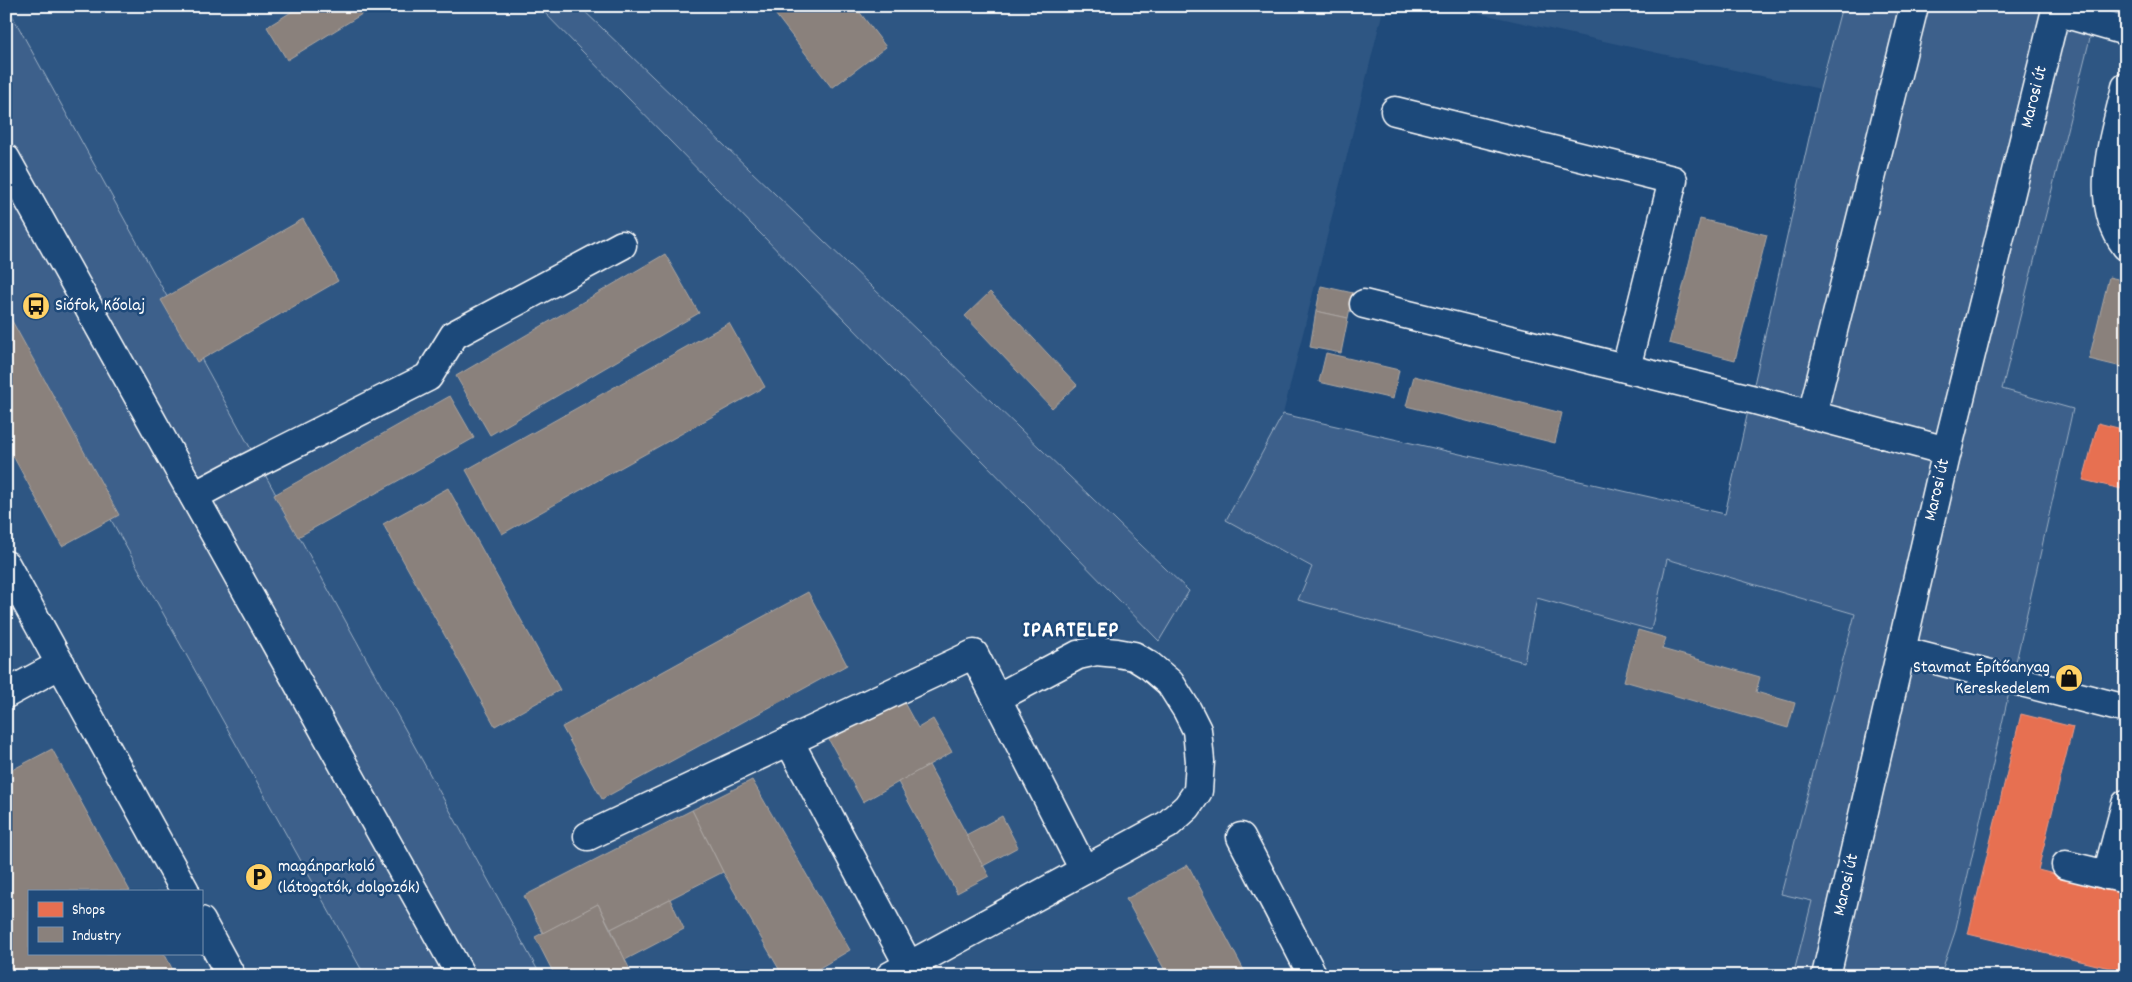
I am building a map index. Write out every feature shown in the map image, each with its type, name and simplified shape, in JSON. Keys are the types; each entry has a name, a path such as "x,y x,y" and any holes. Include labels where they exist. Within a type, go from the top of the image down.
{"street":[{"path":"1812,415 1914,6"},
{"path":"2057,9 2126,31"},
{"name":"Marosi út","path":"1826,976 1947,451 2057,9"},
{"path":"2126,87 2107,184 2111,214 2126,246"},
{"path":"1395,111 1672,180 1626,368"},
{"path":"6,159 462,976"},
{"path":"194,496 428,377 454,335 622,245"},
{"path":"1364,304 1626,368 1947,451"},
{"path":"6,564 184,890"},
{"path":"790,741 900,971 1167,825 1187,806 1198,791 1200,761 1197,730 1170,682 1134,656 1117,652 1096,651 1078,655 997,698"},
{"path":"1901,651 2126,709"},
{"path":"588,836 974,654 1084,870"},
{"path":"6,694 61,664"},
{"path":"2066,865 2116,877 2126,804"},
{"path":"1241,837 1313,976"},
{"path":"202,923 231,976"}],"shaded area":[{"path":"6,6 541,976 365,976 6,331"},
{"path":"7,6 538,6 1159,641 1189,590 579,6 1384,6 1283,414 1227,520 1312,568 1298,600 1524,662 1537,598 1667,559 1855,614 1781,894 1812,901 1793,976 541,976"},
{"path":"538,6 579,6 1189,591 1159,641"},
{"path":"1446,6 1842,6 1820,89"},
{"path":"1842,6 2098,6 2002,389 2073,409 1955,932 1940,976 1916,976 1906,973 1905,976 1793,976 1812,901 1781,894 1855,614 1667,559 1651,630 1537,598 1524,662 1298,600 1312,567 1226,520 1283,414 1725,514 1820,89"},
{"name":"Stavmat Építőanyag Kereskedelem","path":"2098,6 2126,6 2126,976 1940,976 1955,932 2073,410 2002,389"},
{"path":"6,331 365,976 6,976"}],"building: Shops":[{"path":"2098,423 2126,430 2126,490 2083,480"},
{"path":"2021,714 2073,727 2038,870 2126,892 2126,972 1968,934"}],"building: Industry":[{"path":"301,6 375,6 287,60 267,27"},
{"path":"769,6 855,6 886,47 832,88"},
{"path":"303,219 338,281 197,362 161,300"},
{"path":"1700,219 1767,235 1735,360 1669,343"},
{"path":"665,254 699,313 490,435 456,376"},
{"path":"2109,277 2126,281 2126,368 2089,359"},
{"path":"1321,286 1353,293 1348,318 1316,311"},
{"path":"990,292 1077,385 1052,408 965,316"},
{"path":"6,310 119,515 62,546 6,443"},
{"path":"1316,311 1348,318 1341,353 1310,347"},
{"path":"729,323 765,387 502,534 466,470"},
{"path":"1326,353 1399,370 1393,399 1319,382"},
{"path":"1414,376 1562,413 1555,443 1406,406"},
{"path":"450,396 474,438 298,537 274,495"},
{"path":"448,488 560,690 495,726 383,524"},
{"path":"808,592 847,665 602,799 562,727"},
{"path":"1638,630 1666,638 1662,649 1760,677 1756,692 1795,703 1788,728 1624,681"},
{"path":"902,699 918,728 933,719 952,752 863,802 829,740"},
{"path":"52,749 129,890 28,890 28,954 165,954 176,976 6,976 6,773"},
{"path":"929,765 989,876 957,893 898,782"},
{"path":"752,780 850,950 806,976 783,976 723,872 692,810"},
{"path":"692,810 723,872 611,929 598,904 543,933 524,896"},
{"path":"1002,816 1018,847 983,866 966,835"},
{"path":"1188,865 1247,976 1168,976 1126,899"},
{"path":"670,899 684,929 625,960 611,929"},
{"path":"598,904 633,976 555,976 535,937"}],"place":[{"name":"Siófok, Kőolaj","path":"36,306"},
{"name":"Stavmat Építőanyag Kereskedelem","path":"2069,678"},
{"name":"magánparkoló (látogatók, dolgozók)","path":"259,877"}],"district":[{"name":"IPARTELEP","path":"1071,631"}]}
